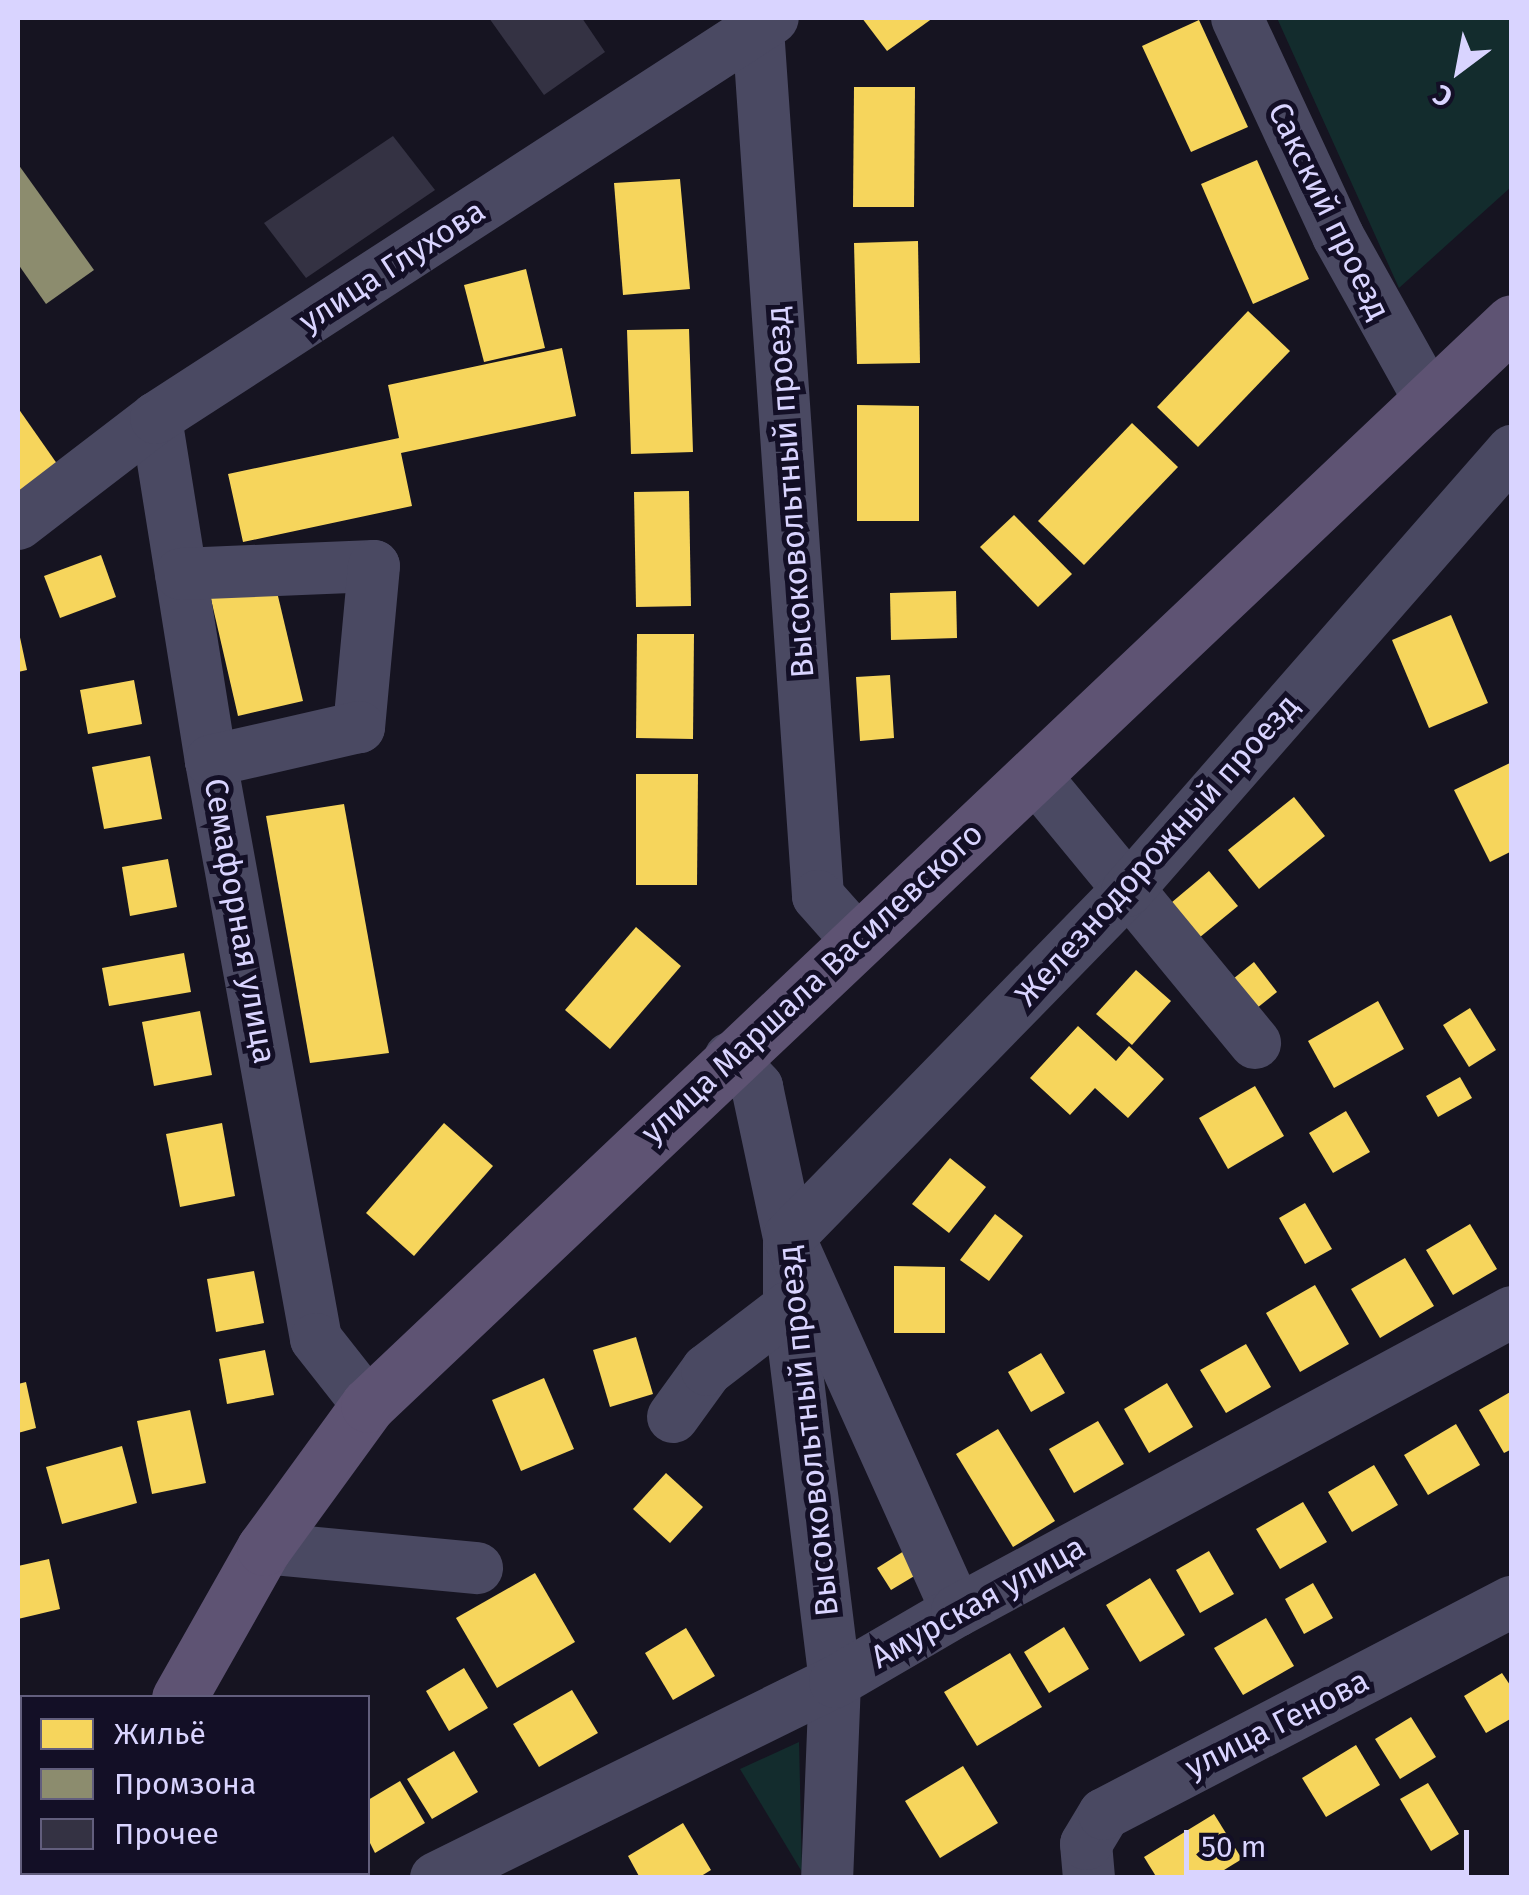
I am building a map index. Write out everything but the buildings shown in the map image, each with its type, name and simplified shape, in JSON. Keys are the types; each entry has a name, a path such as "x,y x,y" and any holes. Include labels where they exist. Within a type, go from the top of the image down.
{"main road":[{"name":"улица Маршала Василевского","path":"181,1695 264,1548 368,1405 1429,400 1508,334"}],"street":[{"name":"Сакский проезд","path":"1238,18 1338,236 1429,400"},
{"name":"улица Глухова","path":"18,524 156,418 765,23"},
{"name":"Высоковольтный проезд","path":"765,23 818,896 857,940"},
{"name":"Семафорная улица","path":"156,418 210,761 316,1339 368,1405"},
{"name":"Железнодорожный проезд","path":"789,1236 1127,891 1512,452"},
{"path":"181,574 374,566 360,727 210,761"},
{"path":"1035,776 1256,1044"},
{"name":"Высоковольтный проезд","path":"730,1058 757,1087 789,1236 789,1307 834,1682 827,1878"},
{"path":"789,1236 956,1611"},
{"path":"673,1416 707,1370 789,1307"},
{"name":"Амурская улица","path":"436,1878 834,1682 956,1611 1512,1312"},
{"path":"264,1548 476,1568"},
{"name":"улица Генова","path":"1089,1878 1086,1844 1104,1814 1512,1602"}],"green space":[{"path":"1277,18 1511,18 1511,187 1399,288"},
{"path":"799,1742 802,1872 740,1769"}]}
